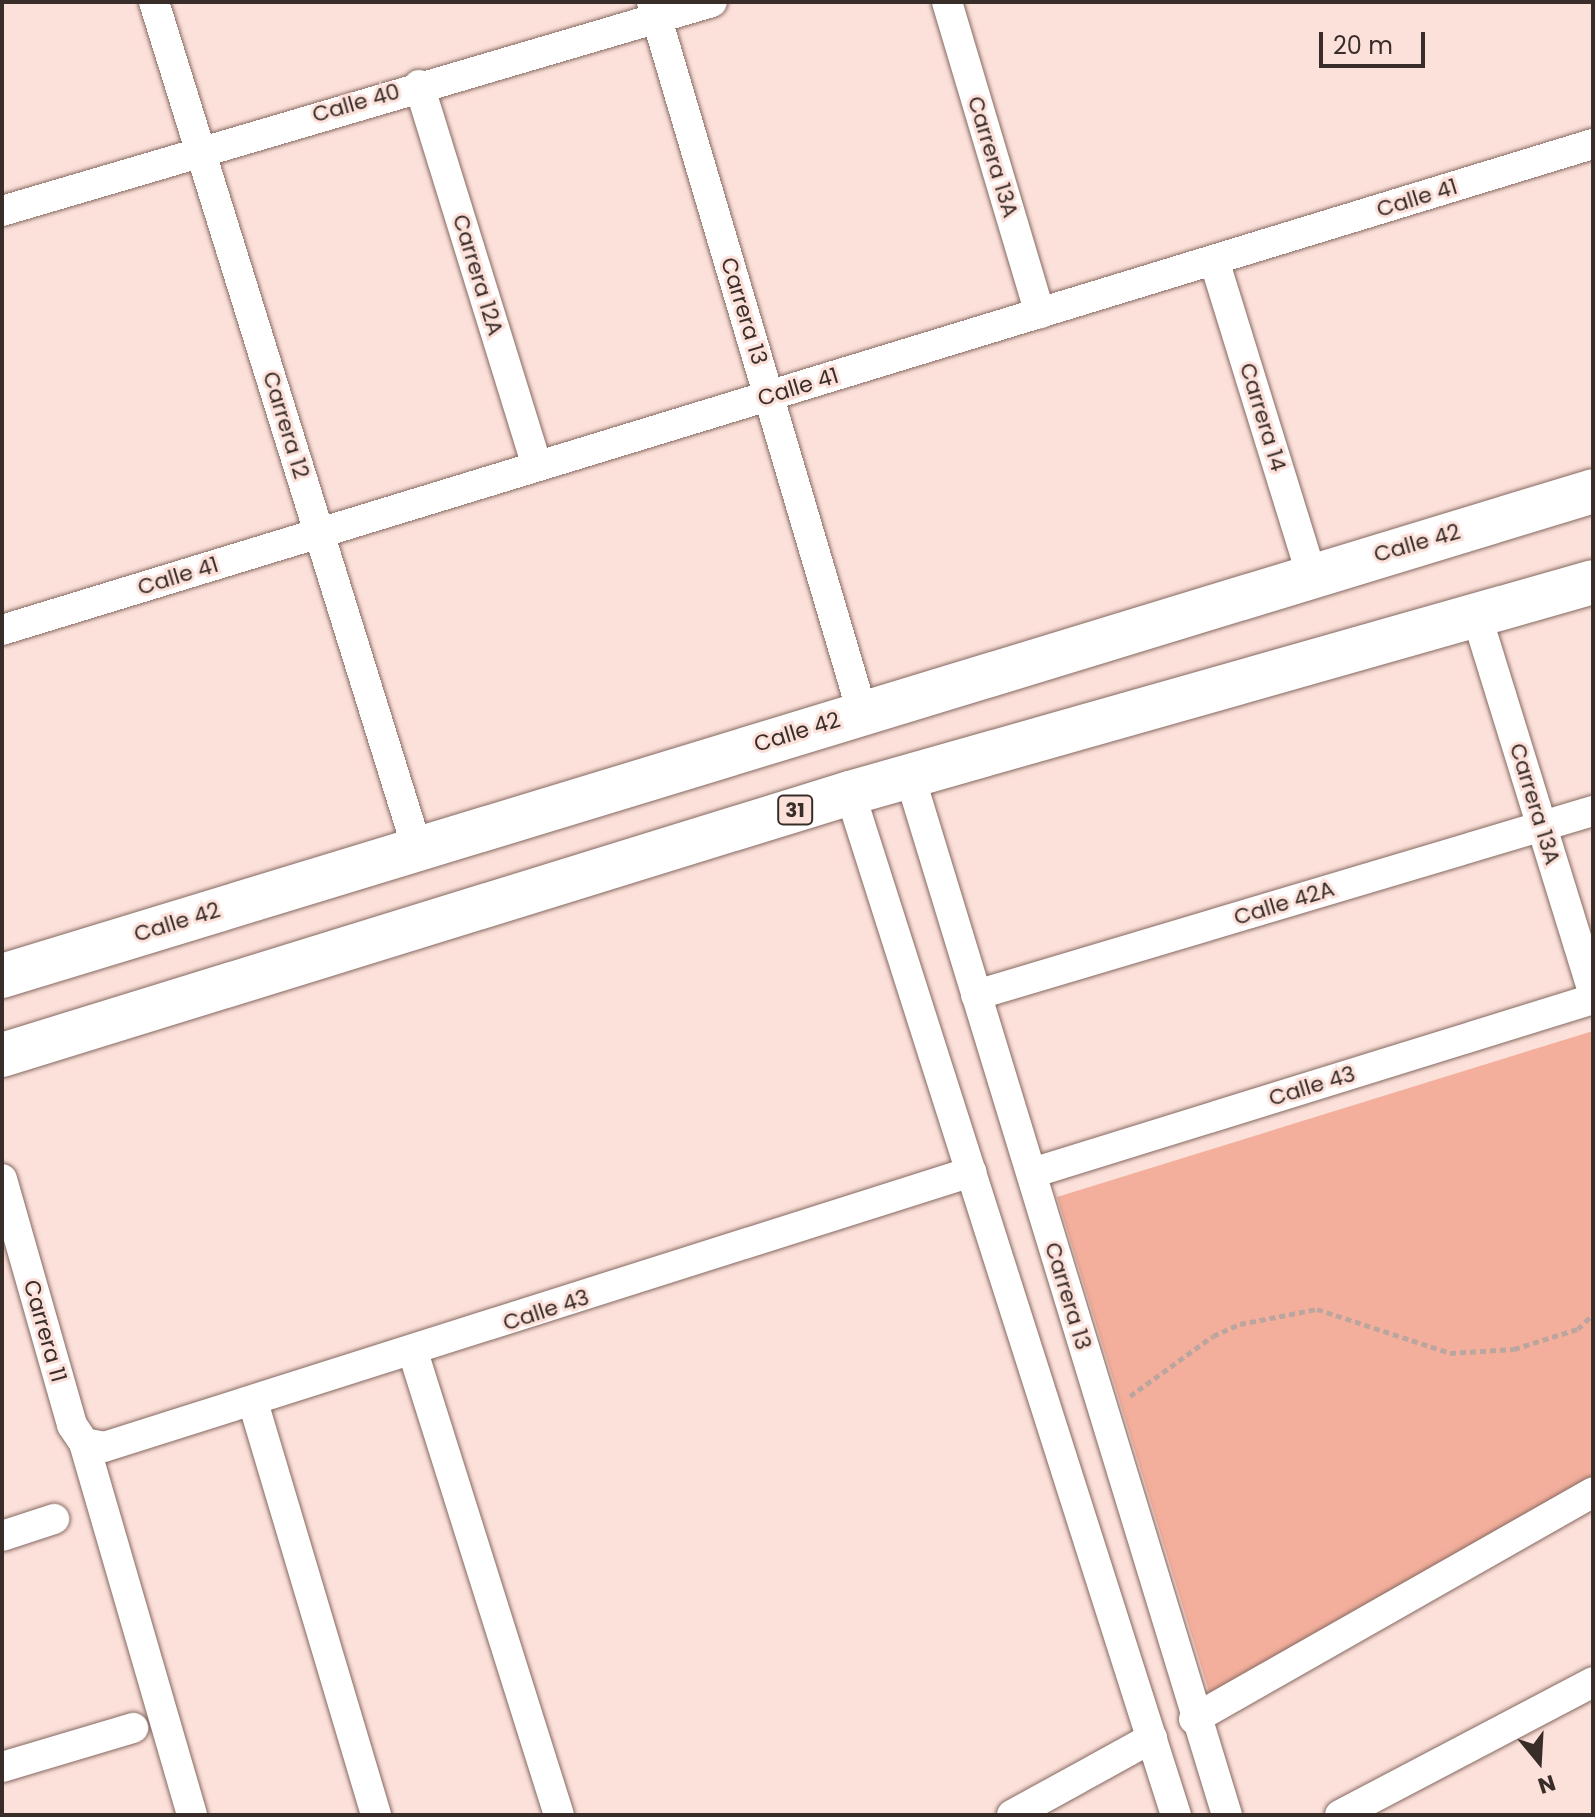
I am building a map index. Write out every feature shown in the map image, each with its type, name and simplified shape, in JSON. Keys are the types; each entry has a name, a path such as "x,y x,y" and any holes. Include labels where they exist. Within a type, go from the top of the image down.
{"main road":[{"name":"Calle 42","path":"2,976 1311,574 1593,491"},
{"name":"31","path":"2,1055 850,793 1593,582"}],"street":[{"name":"Carrera 12","path":"154,2 417,848"},
{"name":"Calle 40","path":"2,211 655,10 712,2"},
{"name":"Carrera 13A","path":"947,2 1040,313"},
{"name":"Carrera 13","path":"655,10 862,712"},
{"name":"Carrera 12A","path":"419,85 537,466"},
{"name":"Calle 41","path":"2,630 1593,144"},
{"name":"Carrera 14","path":"1214,260 1311,574"},
{"name":"Carrera 13A","path":"1477,617 1593,991"},
{"name":"Carrera 13","path":"910,777 1032,1173 1194,1719 1227,1815"},
{"path":"850,793 1176,1815"},
{"name":"Calle 42A","path":"976,995 1593,811"},
{"name":"Calle 43","path":"1032,1173 1593,999"},
{"name":"Calle 43","path":"84,1443 104,1447 120,1443 487,1329 971,1172"},
{"name":"Carrera 11","path":"2,1179 72,1425 84,1443 192,1815"},
{"path":"413,1352 559,1815"},
{"path":"253,1402 376,1815"},
{"path":"1194,1719 1593,1492"},
{"path":"2,1536 54,1519"},
{"path":"1340,1815 1593,1682"},
{"path":"2,1767 133,1728"},
{"path":"1012,1815 1152,1738"}],"path":[{"path":"1104,1415 1213,1336 1240,1324 1317,1309 1450,1353 1514,1349 1578,1329 1593,1314"}],"shaded area":[{"path":"1593,1031 1593,1477 1210,1695 1057,1197"}]}
